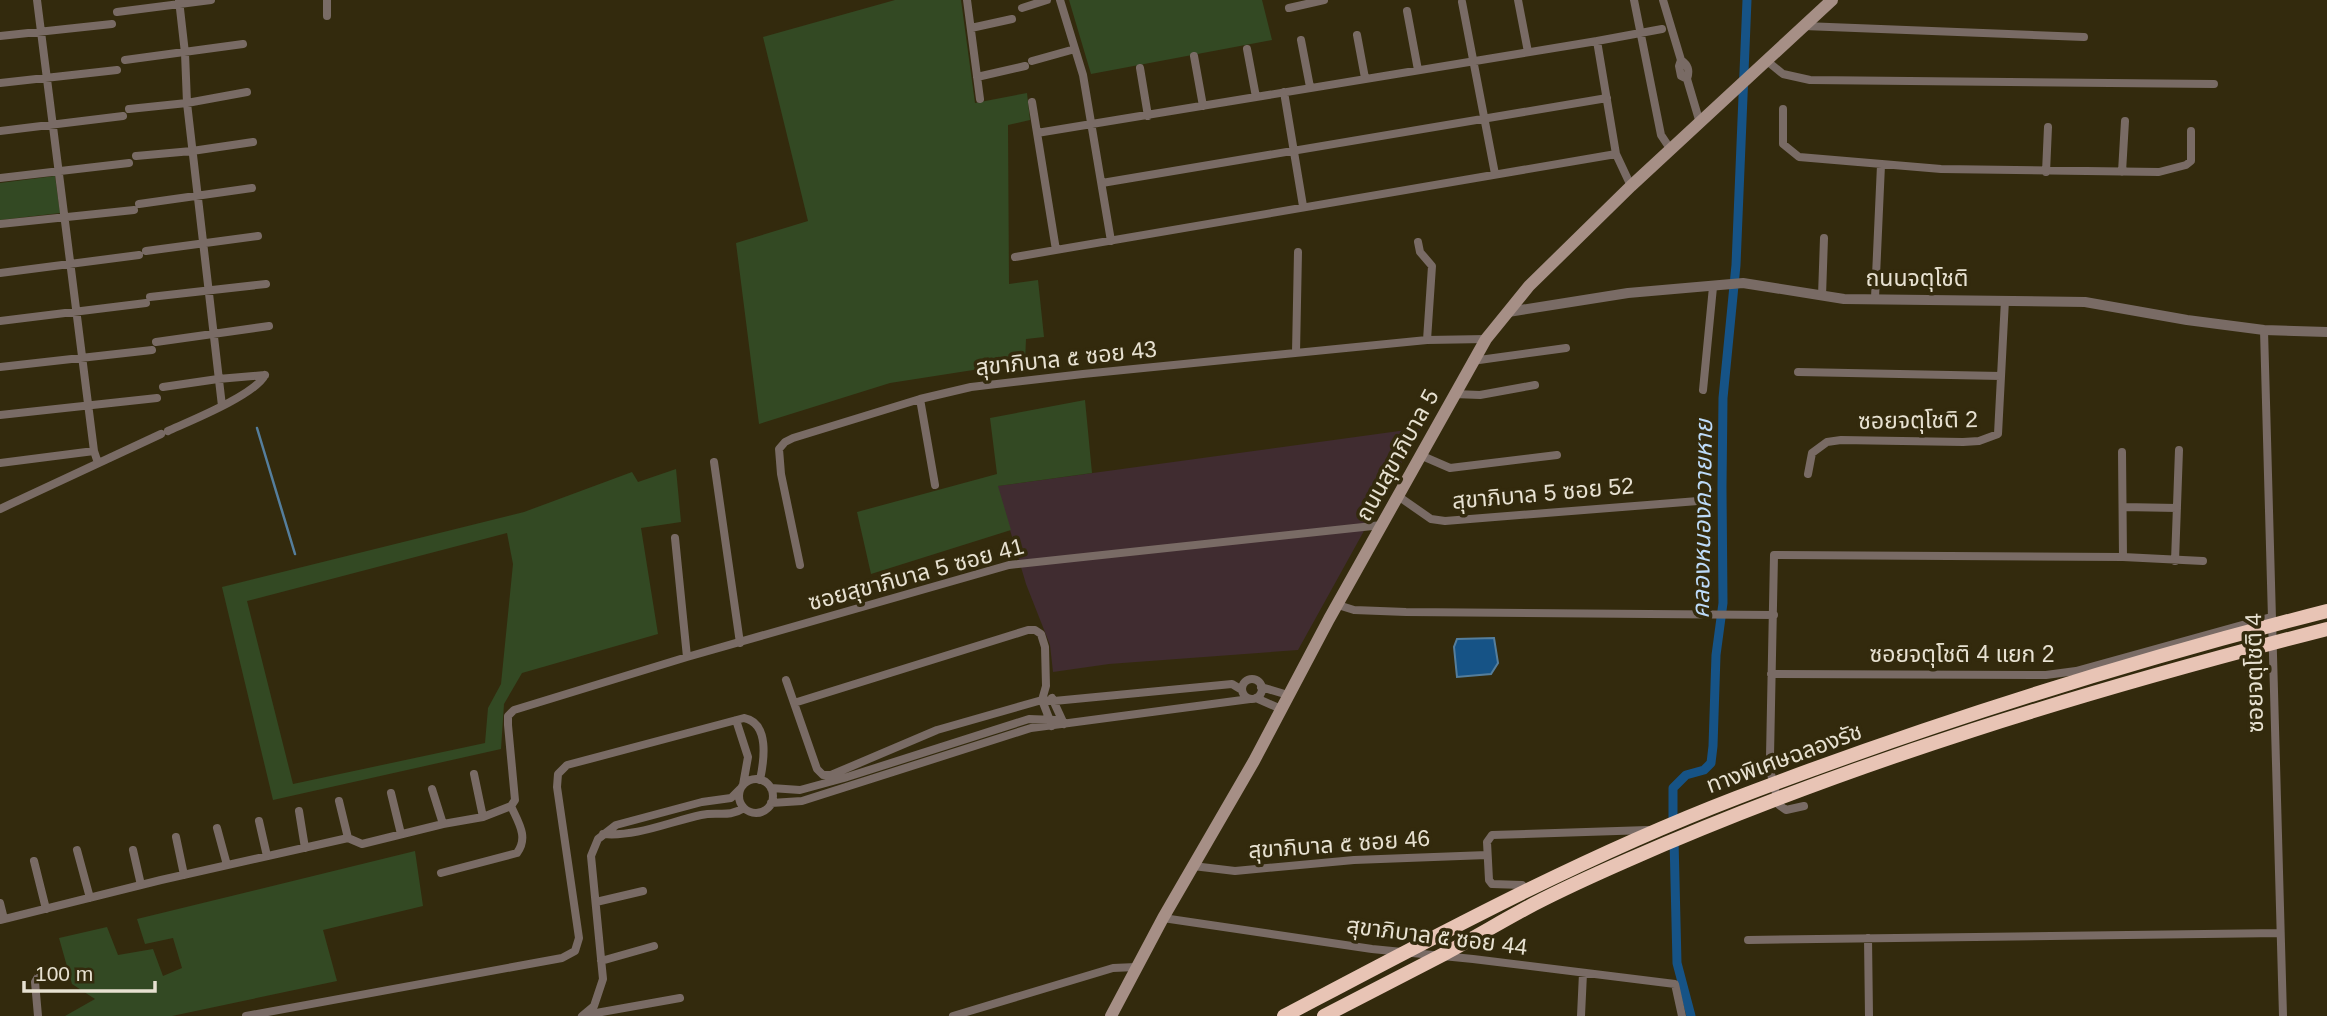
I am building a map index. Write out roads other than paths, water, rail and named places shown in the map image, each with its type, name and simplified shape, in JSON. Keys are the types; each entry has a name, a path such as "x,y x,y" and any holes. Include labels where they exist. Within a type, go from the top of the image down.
{"highway":[{"name":"ทางพิเศษฉลองรัช","path":"1284,1016 1526,891 1615,849 1735,798 2008,701 2327,611"},
{"name":"ทางพิเศษฉลองรัช","path":"1324,1016 1445,954 1534,904 1628,860 1748,811 1868,765 2010,718 2241,650 2327,629"}],"main road":[{"name":"ถนนสุขาภิบาล 5","path":"1111,1016 1486,339 1529,286 1631,186 1832,0"}],"street":[{"path":"37,0 94,451 99,463"},
{"path":"117,12 211,0"},
{"path":"327,0 327,16"},
{"path":"967,0 980,99"},
{"path":"1022,8 1047,0"},
{"path":"1060,0 1083,75 1111,241"},
{"path":"1289,8 1324,0"},
{"path":"1518,0 1528,52"},
{"path":"1634,0 1661,135 1671,150"},
{"path":"1663,0 1681,60 1687,65 1687,79 1700,123"},
{"path":"1462,2 1495,174"},
{"path":"179,3 192,151 222,406"},
{"path":"1407,12 1418,71"},
{"path":"971,28 1013,19"},
{"path":"0,36 112,24"},
{"path":"1804,26 2084,37"},
{"path":"1037,133 1662,29"},
{"path":"1357,34 1365,78"},
{"path":"1301,40 1310,87"},
{"path":"1597,41 1616,154 1631,186"},
{"path":"125,60 243,44"},
{"path":"977,77 1075,49"},
{"path":"1247,49 1256,97"},
{"path":"1194,56 1203,106"},
{"path":"1767,61 1783,74 1810,80 2214,84"},
{"path":"1140,68 1147,116"},
{"path":"0,83 117,70"},
{"path":"0,131 53,125 247,92"},
{"path":"1284,92 1303,206"},
{"path":"1102,183 1606,98"},
{"path":"1032,102 1056,250"},
{"path":"1783,109 1783,144 1792,153 1805,159 1881,165 2046,172 2159,172 2186,166 2191,161 2191,131"},
{"path":"2122,172 2125,121"},
{"path":"2046,172 2048,127"},
{"path":"136,156 253,142"},
{"path":"1016,257 1616,154"},
{"path":"0,178 129,163"},
{"path":"1875,298 1881,165"},
{"path":"0,224 136,207 252,188"},
{"path":"0,273 258,236"},
{"path":"1822,296 1824,238"},
{"path":"1418,242 1420,252 1432,266 1427,341"},
{"path":"1296,353 1297,251"},
{"name":"ถนนจตุโชติ","path":"1508,312 1628,293 1743,283 1822,296 2085,302 2264,330 2327,332"},
{"path":"0,321 266,284"},
{"path":"1703,390 1713,287"},
{"name":"ซอยจตุโชติ 2","path":"1808,474 1812,453 1826,442 1963,442 1979,441 1998,435 2005,300"},
{"path":"0,367 83,358 213,333 269,326"},
{"name":"ซอยจตุโชติ 4","path":"2264,330 2283,1016"},
{"name":"สุขาภิบาล ๕ ซอย 43","path":"800,565 781,474 779,449 793,438 920,399 983,385 1427,341 1486,339"},
{"path":"1472,361 1566,348"},
{"path":"1798,372 2001,376"},
{"path":"0,509 222,406 261,383 265,375 163,387"},
{"path":"1454,394 1480,395 1535,385"},
{"path":"0,415 157,398"},
{"path":"920,399 935,485"},
{"path":"2175,561 2179,450"},
{"path":"0,463 94,451"},
{"path":"2122,452 2123,557"},
{"path":"1420,455 1450,468 1557,455"},
{"path":"714,462 740,643"},
{"name":"สุขาภิบาล 5 ซอย 52","path":"1398,496 1431,519 1445,521 1698,501"},
{"path":"2123,507 2177,508"},
{"name":"ซอยสุขาภิบาล 5 ซอย 41","path":"511,806 515,800 508,716 514,710 687,657 1009,565 1382,526"},
{"path":"675,538 687,657"},
{"path":"1804,806 1786,810 1779,805 1770,770 1774,555 2123,557 2203,561"},
{"path":"1338,605 1354,610 1774,615"},
{"name":"ซอยจตุโชติ 4 แยก 2","path":"1771,674 2046,675 2076,671 2272,617"},
{"path":"794,703 1035,630 1041,634 1045,647 1046,686 1042,700 1051,723"},
{"path":"786,680 817,769 823,775 831,775 937,730 1042,700 1232,684 1242,690"},
{"path":"1281,709 1244,696 1243,684 1248,680 1255,680 1261,687 1288,695"},
{"path":"1046,686 1063,722"},
{"path":"736,720 748,757 739,799 744,808 751,812 761,812 772,803 802,801 1051,723 1090,722 1253,698 1261,693 1261,687"},
{"path":"583,1015 594,1006 603,979 591,856 598,839 615,825 702,802 731,798 751,780 760,780 771,788 800,790 1029,719 1051,723"},
{"path":"246,1016 562,958 575,951 579,939 557,787 558,774 567,765 736,720 751,720 757,725 765,751 760,780"},
{"path":"474,775 483,817"},
{"path":"771,788 772,803"},
{"path":"432,789 443,824"},
{"path":"391,793 401,834"},
{"path":"339,802 348,838"},
{"path":"702,802 705,814"},
{"path":"0,903 2,919 348,838 362,844 483,817 511,806 523,835 523,845 517,853 441,873"},
{"path":"603,834 618,836 705,814 734,814 744,808"},
{"path":"299,811 305,848"},
{"path":"661,812 665,824"},
{"path":"259,821 267,856"},
{"path":"217,828 227,865"},
{"path":"1522,885 1492,884 1489,880 1487,842 1492,835 1648,830"},
{"path":"176,837 184,875"},
{"path":"77,849 90,898"},
{"path":"133,850 141,885"},
{"name":"สุขาภิบาล ๕ ซอย 46","path":"1193,866 1235,871 1354,860 1487,855"},
{"path":"34,861 46,909"},
{"path":"596,902 643,891"},
{"name":"สุขาภิบาล ๕ ซอย 44","path":"1163,918 1372,949 1675,984 1682,1016"},
{"path":"1748,940 2280,933"},
{"path":"1868,938 1868,1016"},
{"path":"601,961 654,946"},
{"path":"953,1016 1113,968 1136,967"},
{"path":"1581,1016 1583,973"},
{"path":"38,1016 35,982 39,975"},
{"path":"583,1015 681,998"}],"water":[{"path":"1494,638 1498,663 1491,674 1457,677 1454,647 1457,639"}],"waterway":[{"name":"คลองหนองควายหาย","path":"1673,825 1673,788 1686,775 1704,770 1711,763 1713,746 1716,655 1723,603 1723,398 1736,265 1747,0"},
{"path":"257,428 295,554"},
{"name":"คลองหนองควายหาย","path":"1674,839 1677,963 1691,1016"}]}
